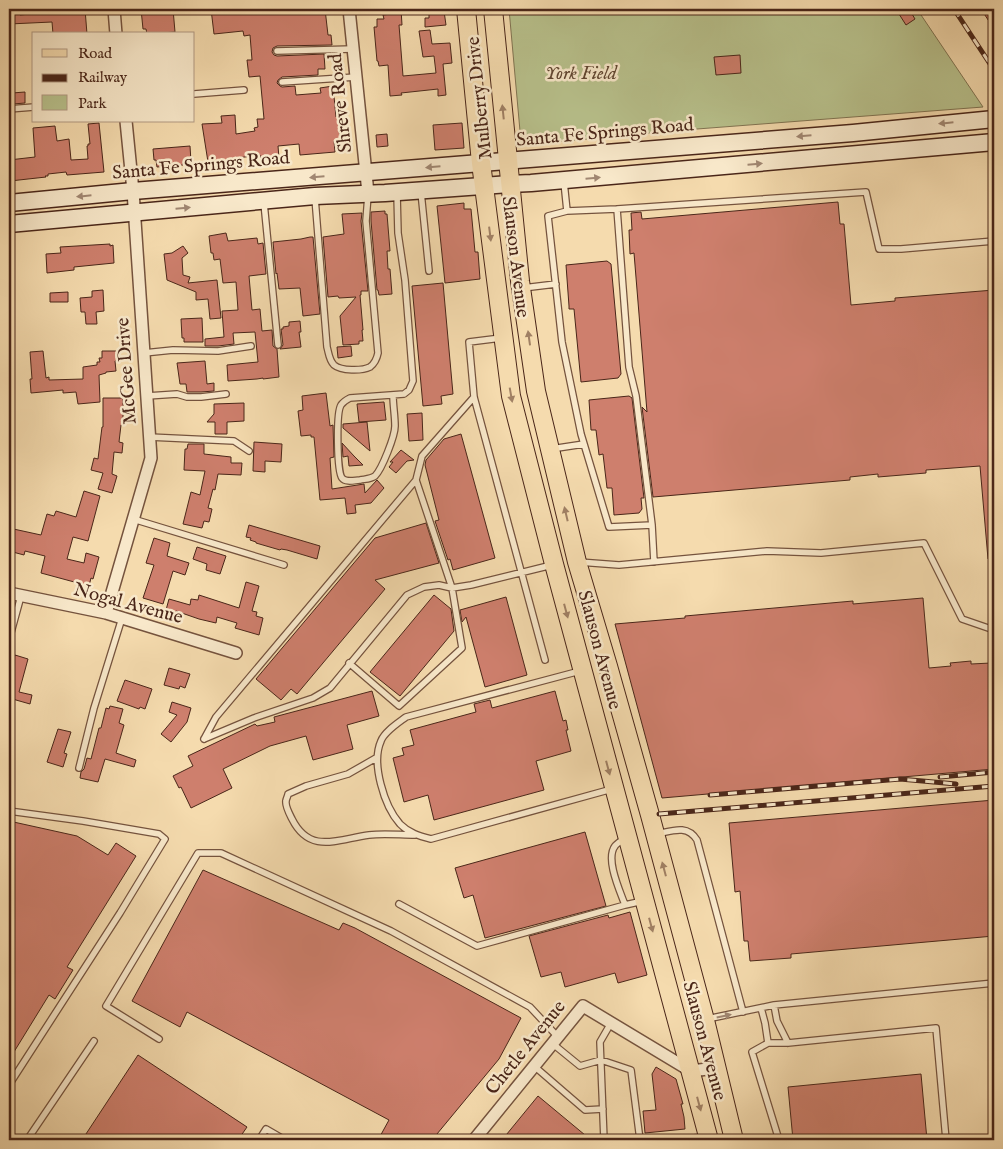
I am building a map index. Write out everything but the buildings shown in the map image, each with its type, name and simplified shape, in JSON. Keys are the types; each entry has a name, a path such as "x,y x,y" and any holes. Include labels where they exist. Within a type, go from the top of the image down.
{"main road":[{"name":"Mulberry Drive","path":"466,9 481,163"},
{"name":"Mulberry Drive","path":"493,9 510,184"},
{"name":"Santa Fe Springs Road","path":"9,203 133,191 853,132 994,118"},
{"path":"853,132 856,155"},
{"name":"Santa Fe Springs Road","path":"9,224 264,200 564,180 994,142"},
{"name":"Slauson Avenue","path":"481,163 510,396 709,1138"},
{"name":"Slauson Avenue","path":"510,184 521,288 536,391 577,562 655,835 705,1020 734,1140"},
{"path":"554,564 577,562"},
{"path":"583,671 608,666"}],"street":[{"path":"114,9 116,32"},
{"name":"Shreve Road","path":"349,9 368,193"},
{"name":"McGee Drive","path":"106,613 151,458 133,191 126,122"},
{"name":"Nogal Avenue","path":"15,594 106,613 236,652"},
{"name":"Chetle Avenue","path":"474,1140 583,1006 691,1071"},
{"path":"691,1071 716,1068"}],"lane":[{"path":"277,51 353,49"},
{"path":"282,82 356,77"},
{"path":"195,94 244,90"},
{"path":"9,109 32,107"},
{"path":"564,180 567,211"},
{"path":"420,190 429,271"},
{"path":"392,395 395,428 389,450 378,472 370,479 345,480 342,478 339,464 337,425 341,405 350,398 404,394 409,390 413,381 405,280 398,233 397,192"},
{"path":"652,525 609,527 581,434 562,342 548,216 567,211 866,192 879,249 994,241"},
{"path":"314,196 326,337 330,360 336,367 341,369 360,369 370,367 378,353 366,221 368,193"},
{"path":"264,200 278,345"},
{"path":"617,209 629,367 636,396 652,525 654,562"},
{"path":"521,288 556,284"},
{"path":"503,338 469,342 474,396 545,660"},
{"path":"144,353 173,350 218,351 251,346"},
{"path":"146,396 177,394 187,397 201,397 226,394"},
{"path":"474,396 422,456 416,480 216,717 204,739 254,718 314,698 330,688 407,594 424,587 439,585 452,588 471,585 554,564"},
{"path":"149,437 234,441 249,451"},
{"path":"550,449 584,444"},
{"path":"349,664 399,706 462,648 452,588 416,480"},
{"path":"133,519 284,565"},
{"path":"577,562 619,565 768,551 821,553 924,543 962,619 994,630"},
{"path":"9,640 15,594"},
{"path":"79,768 92,716 122,618"},
{"path":"415,835 400,824 389,806 379,779 376,758 381,740 396,724 406,717 583,671"},
{"path":"376,758 348,774 306,786 288,794 286,802 297,829 307,838 324,843 370,835 415,835 431,838 614,789"},
{"path":"9,811 159,834 165,839 120,913 9,1085"},
{"path":"655,835 687,830 697,840 744,1012"},
{"path":"625,905 612,865 612,854 615,846 627,837"},
{"path":"159,1039 106,1006 198,854 221,853 400,936 530,1007 580,1066 601,1060 631,1070 640,1140"},
{"path":"399,904 477,946 644,901"},
{"path":"705,1020 774,1005 994,983"},
{"path":"774,1005 777,1021 788,1043"},
{"path":"761,1008 766,1023 768,1043"},
{"path":"604,1140 600,1042 610,1023"},
{"path":"779,1140 752,1052 768,1043 788,1043 936,1028 946,1140"},
{"path":"27,1140 94,1041"},
{"path":"534,1066 585,1110 603,1110"},
{"path":"259,1140 266,1129 285,1140"},
{"path":"668,1140 709,1138"}],"green space":[{"name":"York Field","path":"509,9 917,9 983,107 671,131 535,144 523,137 520,131"}],"railway":[{"path":"954,9 994,70"},
{"path":"940,777 994,772"},
{"path":"710,795 900,779 956,784"},
{"path":"659,814 994,786"}]}
